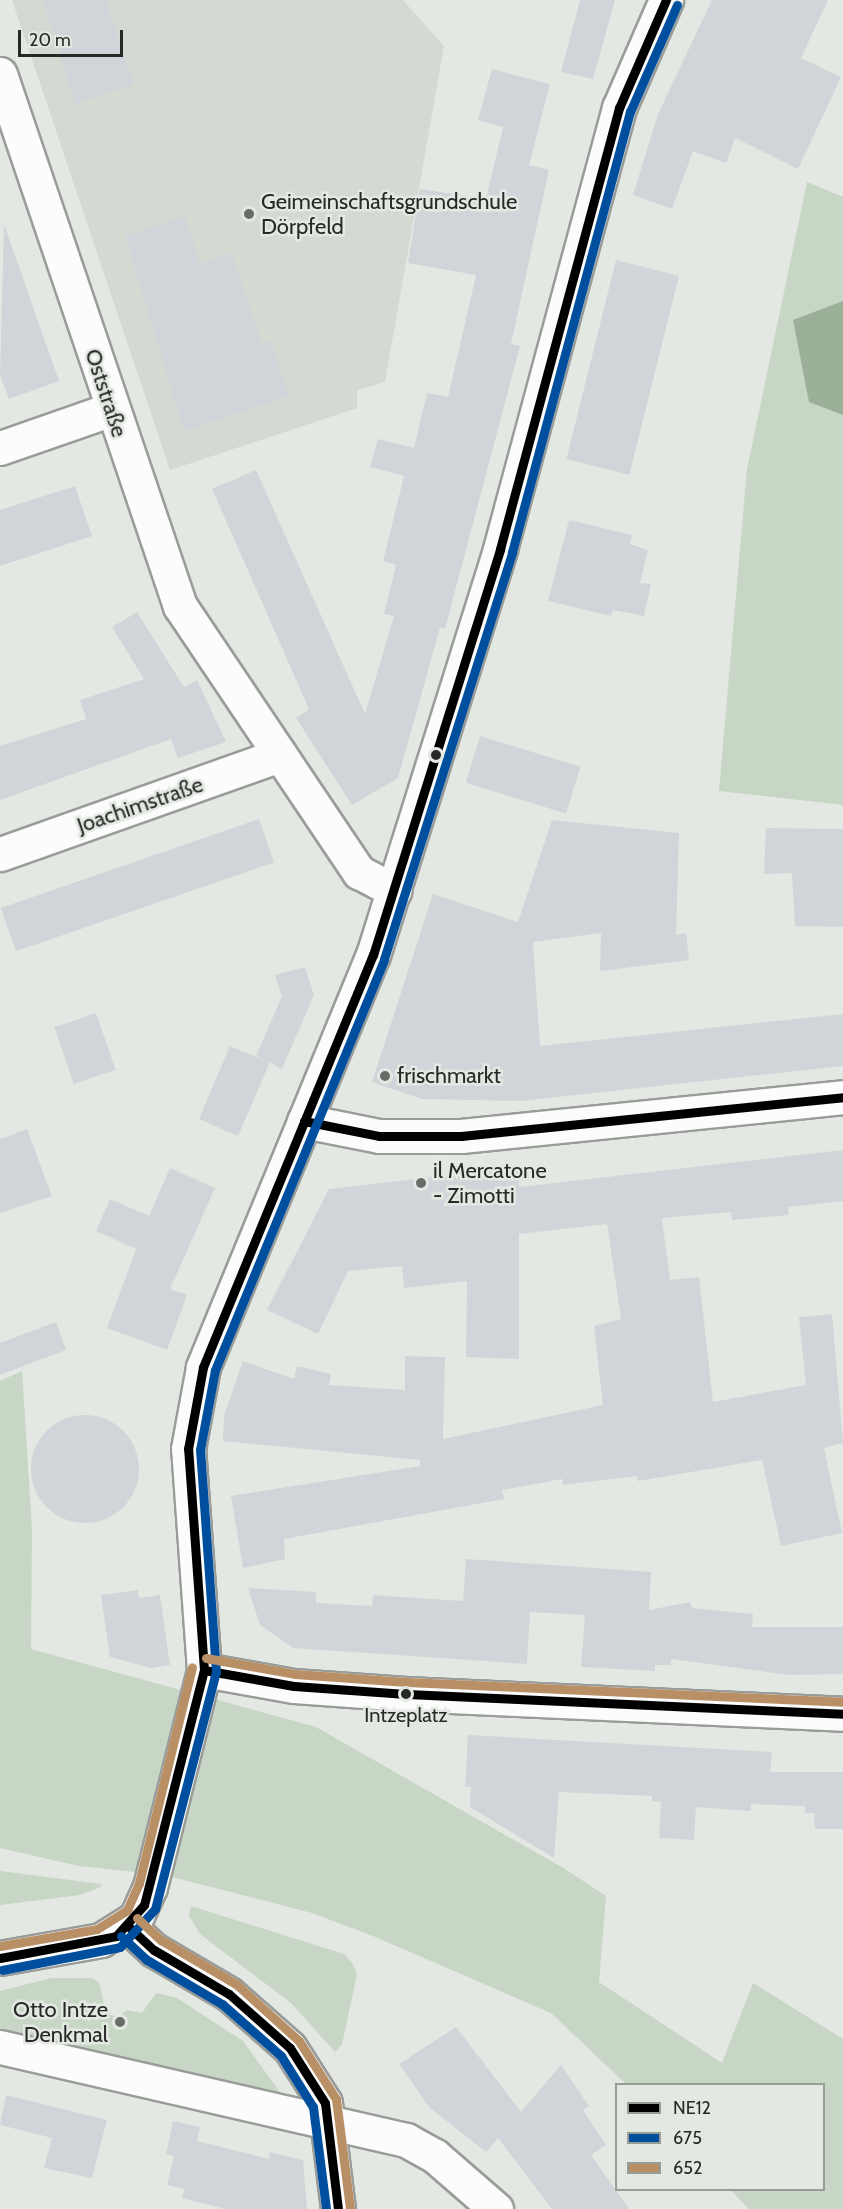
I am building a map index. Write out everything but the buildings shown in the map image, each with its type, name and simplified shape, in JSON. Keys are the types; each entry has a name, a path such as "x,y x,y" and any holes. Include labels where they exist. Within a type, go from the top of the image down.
{"street":[{"path":"0,1958 101,1940 129,1927 144,1905 204,1670 205,1632 188,1486 191,1422 214,1337 348,1021 394,891 553,365 619,108 666,0"},
{"name":"Oststraße","path":"0,74 180,606 359,872 394,891"},
{"path":"0,448 112,409"},
{"name":"Joachimstraße","path":"0,854 280,755"},
{"path":"304,1121 379,1136 461,1136 843,1097"},
{"path":"204,1670 383,1693 843,1714"},
{"path":"129,1927 148,1946 213,1982 271,2028 317,2087 330,2123 338,2209"},
{"path":"0,2047 406,2140 435,2156 496,2209"}],"shaded area":[{"name":"Geimeinschaftsgrundschule Dörpfeld","path":"12,0 403,0 444,46 385,382 357,390 357,408 170,470"},
{"path":"807,182 843,197 843,805 719,791 747,469"},
{"path":"843,301 843,415 809,402 793,320"},
{"path":"22,1371 32,1530 31,1649 316,1727 565,1869 606,1896 599,1982 722,2063 753,1983 843,2039 843,2209 749,2209 732,2191 825,2191 825,2083 625,2083 551,2013 373,1936 312,1913 164,1875 79,1866 0,1848 0,1381"},
{"path":"0,1871 101,1884 101,1887 80,1895 0,1905"},
{"path":"191,1906 344,1954 352,1963 357,1974 342,2045 335,2052 291,2003 200,1934 189,1916"},
{"path":"51,1978 92,1978 99,1982 106,2013 118,2017 127,2010 142,2013 156,1993 177,1998 243,2041 282,2095 0,2032 0,1991"}],"transit line":[{"name":"NE12","path":"0,1958 116,1936 144,1905 204,1670 188,1449 203,1367 373,955 500,549 619,108 666,0"},
{"name":"675","path":"2,1970 120,1947 155,1909 216,1672 200,1450 215,1370 384,959 512,552 630,112 677,5"},
{"name":"NE12","path":"304,1121 379,1136 461,1136 843,1097"},
{"name":"652","path":"206,1658 295,1674 407,1682 843,1702"},
{"name":"652","path":"0,1946 97,1929 127,1910 139,1883 192,1667"},
{"name":"NE12","path":"204,1670 294,1686 406,1694 843,1714"},
{"name":"652","path":"137,1918 161,1940 236,1984 299,2041 336,2099 350,2208"},
{"name":"NE12","path":"129,1927 154,1950 229,1994 290,2048 325,2103 338,2209"},
{"name":"675","path":"121,1936 147,1960 222,2004 281,2056 313,2107 326,2209"}],"place":[{"name":"Geimeinschaftsgrundschule Dörpfeld","path":"249,214"},
{"name":"frischmarkt","path":"385,1076"},
{"name":"il Mercatone - Zimotti","path":"421,1183"},
{"name":"Intzeplatz","path":"406,1694"},
{"name":"Otto Intze Denkmal","path":"120,2022"}]}
